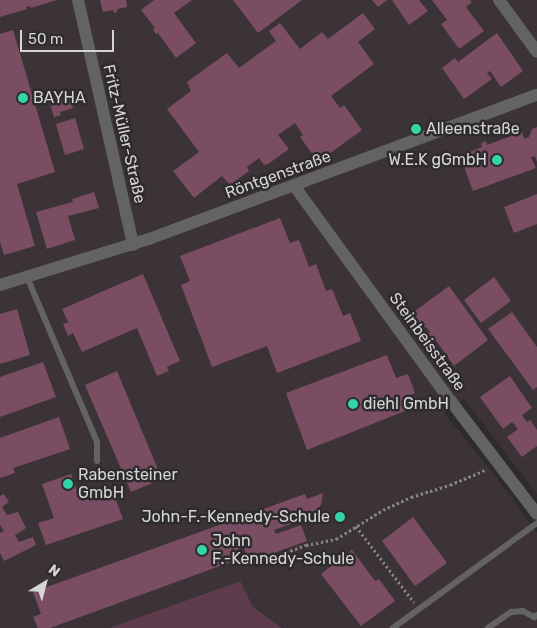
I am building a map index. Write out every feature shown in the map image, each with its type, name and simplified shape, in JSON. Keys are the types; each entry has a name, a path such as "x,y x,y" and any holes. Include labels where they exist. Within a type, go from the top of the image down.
{"street":[{"name":"Fritz-Müller-Straße","path":"78,0 133,245"},
{"path":"499,0 537,52"},
{"name":"Röntgenstraße","path":"0,285 133,245 295,187 537,95"},
{"name":"Steinbeisstraße","path":"295,187 450,400 537,514"}],"lane":[{"path":"26,277 97,442 97,461"},
{"path":"393,628 537,523"},
{"path":"488,628 511,612 523,611 534,617 537,615"}],"path":[{"path":"262,561 306,545 336,539 376,513 411,497 450,485 499,462"},
{"path":"356,526 419,609"}],"shaded area":[{"path":"0,0 537,0 537,494 464,399 444,413 494,474 537,533 537,628 282,628 253,607 239,581 109,628 0,628"},
{"path":"240,581 253,607 282,628 109,628"}],"building":[{"path":"0,0 57,0 31,8 30,6 26,7 27,9 0,17"},
{"path":"100,0 126,0 127,7 117,9 117,12 114,13 113,10 103,12"},
{"path":"154,0 192,0 174,13 196,43 176,58 158,33 156,34 153,30 155,28 141,10"},
{"path":"233,0 302,0 258,33"},
{"path":"372,0 387,0 378,7"},
{"path":"392,0 419,0 428,11 409,25"},
{"path":"432,0 470,0 472,2 466,7 484,31 459,49 441,24 447,20"},
{"path":"363,13 375,29 358,42 374,64 331,96 340,108 344,105 362,130 318,162 300,137 303,135 295,123 278,135 289,149 268,164 264,165 259,158 247,167 249,171 230,185 222,176 194,198 173,171 199,152 167,109 191,91 187,82 227,53 239,68 276,41 269,31 280,23 300,49 322,32 328,39"},
{"path":"13,30 55,172 17,184 35,246 4,255 0,242 0,34"},
{"path":"497,33 523,71 501,87 490,71 487,73 492,79 464,99 442,68 455,58 458,62"},
{"path":"69,94 73,108 60,112 61,115 54,117 49,100"},
{"path":"75,118 84,149 65,155 56,124"},
{"name":"W.E.K gGmbH","path":"537,127 537,162 535,156 531,157 536,168 473,191 460,156 482,147 481,143 486,141 487,145 522,132 524,139 529,137 532,129"},
{"path":"94,192 99,208 68,216 75,240 47,249 36,212 73,202 72,199"},
{"path":"537,194 537,224 514,233 504,207"},
{"path":"280,218 290,243 299,240 309,267 316,264 326,291 332,289 343,316 350,313 361,341 277,373 267,346 212,367 181,285 190,281 180,256"},
{"path":"143,274 180,361 167,367 169,371 157,376 137,328 82,352 73,333 68,336 63,324 68,322 62,309"},
{"path":"494,277 511,301 481,323 464,300"},
{"path":"449,286 488,340 454,366 435,339 433,341 428,334 430,332 427,328 414,321 417,315 415,311"},
{"path":"17,309 30,355 0,364 0,314"},
{"path":"512,312 537,347 537,387 533,390 488,329"},
{"name":"diehl GmbH","path":"387,355 396,378 408,374 415,393 410,395 411,398 417,397 415,407 307,450 286,393"},
{"path":"43,362 56,397 0,417 0,377"},
{"path":"117,371 162,479 131,492 85,385"},
{"path":"510,376 532,408 522,415 527,422 530,420 537,430 537,446 522,457 507,437 518,429 512,422 503,429 480,397"},
{"path":"59,417 70,449 13,468 15,473 0,478 0,438"},
{"path":"71,474 80,499 111,487 123,519 46,545 38,523 54,518 42,484"},
{"name":"John-F.-Kennedy-Schule","path":"323,493 321,505 313,516 274,530 276,534 301,525 307,541 249,562 244,548 236,550 239,559 50,628 38,628 33,617 41,614 33,592 305,494 307,499"},
{"path":"4,494 9,502 2,507 7,515 18,512 26,528 15,535 19,542 33,537 36,545 4,561 0,553 0,533 4,531 0,525 0,496"},
{"path":"413,517 447,563 415,586 382,541"},
{"path":"352,550 375,581 379,579 395,601 361,626 321,574"}],"place":[{"name":"BAYHA","path":"23,98"},
{"name":"Alleenstraße","path":"416,129"},
{"name":"W.E.K gGmbH","path":"497,160"},
{"name":"diehl GmbH","path":"353,404"},
{"name":"Rabensteiner GmbH","path":"68,484"},
{"name":"John-F.-Kennedy-Schule","path":"340,517"},
{"name":"John F.-Kennedy-Schule","path":"202,550"}]}
